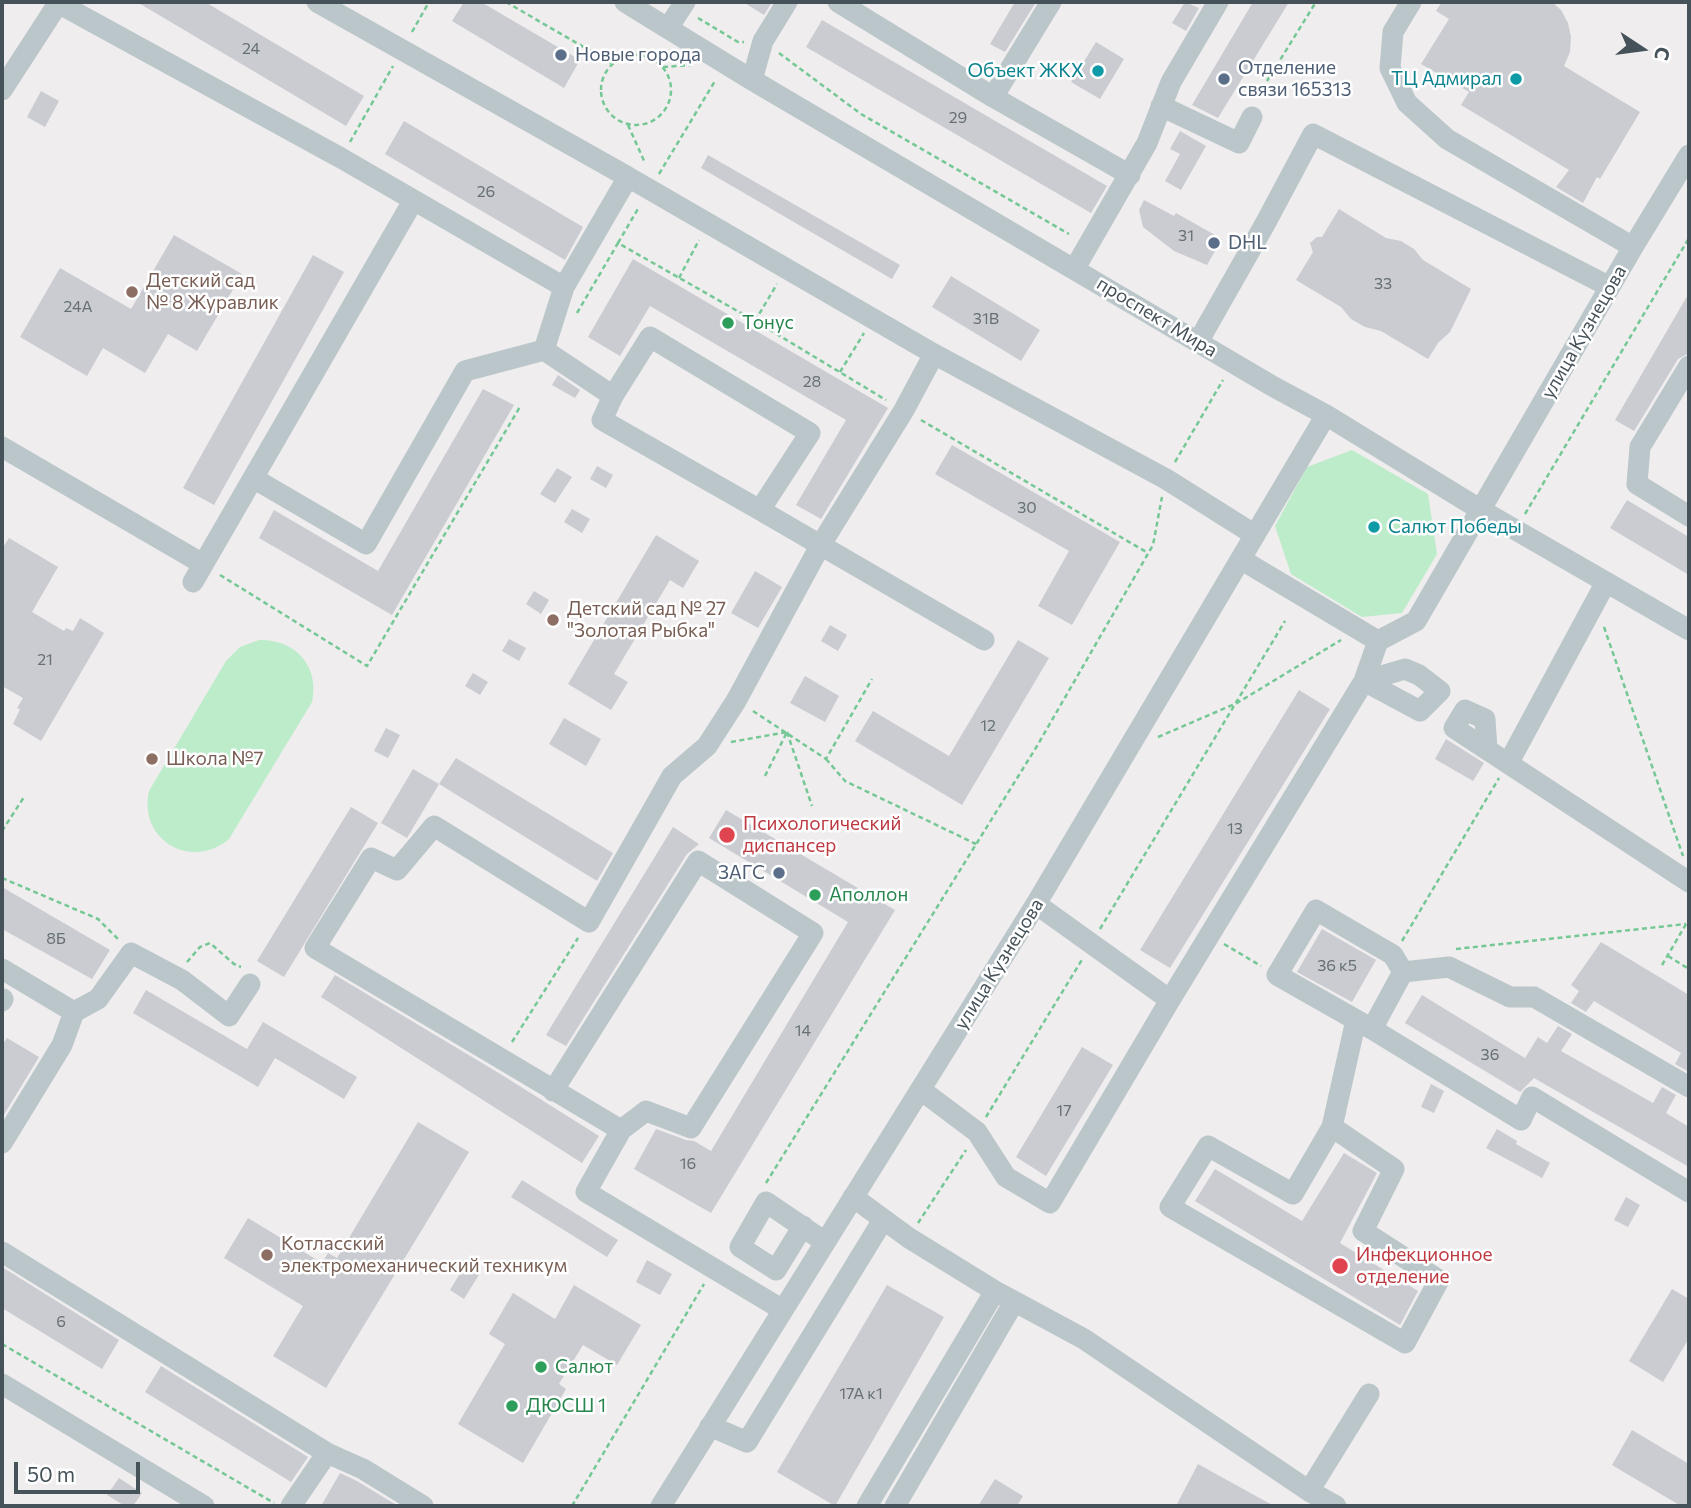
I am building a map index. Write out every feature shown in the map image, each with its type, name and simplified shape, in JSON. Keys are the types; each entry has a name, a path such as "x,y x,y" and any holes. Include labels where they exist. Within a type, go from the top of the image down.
{"street":[{"path":"317,2 628,177 652,186 707,225 933,354 1166,478 1255,535"},
{"name":"проспект Мира","path":"625,2 752,80 1326,415 1689,631"},
{"path":"752,80 763,41 787,2"},
{"path":"838,2 993,97 1129,175"},
{"path":"993,97 1051,2"},
{"path":"1075,268 1147,143 1171,82 1218,2"},
{"path":"1411,2 1393,32 1390,68 1407,103 1447,139 1633,247"},
{"path":"2,90 58,3 341,158 564,287"},
{"path":"668,28 683,5"},
{"path":"1161,106 1239,143 1252,117"},
{"path":"1198,342 1313,134 1610,287"},
{"name":"улица Кузнецова","path":"1378,640 1416,621 1689,155"},
{"path":"544,350 564,287 628,177"},
{"path":"2,447 198,573 413,201"},
{"path":"760,510 810,433 650,337 613,396 602,420 984,640"},
{"path":"253,478 366,544 465,371 544,350 613,396"},
{"path":"621,1130 315,948 371,858 397,870 434,827 589,922 672,776 707,746 736,701 820,546 904,410 933,354"},
{"path":"1689,366 1640,447 1637,484 1689,516"},
{"name":"улица Кузнецова","path":"661,1506 1130,750 1326,415"},
{"path":"920,1090 977,1132 1006,1177 1050,1203 1364,681 1378,640 1242,560"},
{"path":"1508,762 1606,582"},
{"path":"1487,748 1687,872"},
{"path":"553,1091 698,861 813,933 691,1129 646,1111 621,1130 586,1192 783,1310"},
{"path":"1036,904 1170,1000"},
{"path":"1689,1087 1534,997 1510,997 1449,967 1398,964 1316,910 1278,975 1521,1120 1532,1097 1689,1192"},
{"path":"2,1143 62,1045 74,1012 98,999 131,953 182,980 229,1016 247,976"},
{"path":"1332,1127 1394,1170 1363,1231 1439,1280 1405,1343 1170,1207 1208,1146 1293,1194 1332,1127 1364,1025 1398,964"},
{"path":"2,970 74,1012"},
{"path":"853,1197 883,1220 995,1291 1084,1339 1309,1491 1336,1506"},
{"path":"710,1426 747,1442 883,1220"},
{"path":"803,1226 825,1242"},
{"path":"2,1252 327,1453 363,1469 423,1506"},
{"path":"867,1506 995,1291"},
{"path":"895,1506 1014,1302"},
{"path":"2,1384 204,1506"},
{"path":"1309,1491 1369,1394"},
{"path":"291,1506 327,1453"}],"path":[{"path":"341,158 429,2"},
{"path":"506,2 613,64"},
{"path":"1267,81 1316,2"},
{"path":"683,5 738,42 763,41 861,114 1069,234"},
{"path":"633,55 644,56 654,60 669,77 670,98 659,117 650,123 628,125 610,114 604,104 602,82 613,64 633,55"},
{"path":"572,322 725,63"},
{"path":"628,125 652,186"},
{"path":"679,278 707,225"},
{"path":"1524,513 1689,238"},
{"path":"618,243 1148,552"},
{"path":"755,321 786,270"},
{"path":"839,372 873,319"},
{"path":"764,1187 977,845 1153,545 1166,478 1233,362"},
{"path":"198,573 367,666 521,405"},
{"path":"1595,601 1687,872"},
{"path":"1130,750 1237,703 1359,630"},
{"path":"826,759 872,680"},
{"path":"736,701 826,759 845,781 977,845"},
{"path":"707,746 787,732"},
{"path":"765,776 787,732"},
{"path":"787,732 812,806"},
{"path":"1398,964 1508,762"},
{"path":"2,831 24,797"},
{"path":"2,877 98,919 131,953"},
{"path":"1662,965 1689,919"},
{"path":"501,1059 589,922"},
{"path":"1446,950 1686,924"},
{"path":"1209,936 1278,975"},
{"path":"182,965 200,947 210,943 247,976"},
{"path":"1668,956 1689,969"},
{"path":"572,1506 714,1268"},
{"path":"2,1344 279,1506"}],"green space":[{"path":"1352,450 1428,494 1437,554 1402,613 1362,617 1291,574 1275,526 1307,467"},
{"path":"259,640 284,644 302,657 312,677 312,702 229,839 214,848 199,852 184,851 159,836 152,824 148,808 149,791 226,661 240,647"}],"building":[{"path":"137,2 205,2 364,96 346,126"},
{"path":"464,2 481,2 580,60 564,88 452,21"},
{"path":"743,2 772,2 764,15"},
{"path":"1015,2 1036,2 1005,52 990,44"},
{"path":"1185,2 1199,8 1186,31 1172,23"},
{"path":"1253,2 1289,2 1218,118 1192,105"},
{"name":"ТЦ Адмирал","path":"1442,2 1552,2 1561,10 1571,37 1570,52 1564,66 1640,112 1583,203 1556,187 1569,170 1461,105 1469,92 1421,64 1449,19 1436,11"},
{"path":"822,20 1107,186 1091,213 806,47"},
{"name":"Объект ЖКХ","path":"1096,42 1124,59 1100,99 1071,82"},
{"path":"41,91 59,101 45,127 27,117"},
{"path":"404,121 583,227 565,260 385,154"},
{"path":"1180,131 1206,146 1181,190 1165,181 1180,154 1170,149"},
{"path":"708,155 900,265 892,279 701,168"},
{"path":"1144,200 1174,216 1176,213 1222,239 1207,265 1174,251 1143,227 1139,210"},
{"path":"1339,209 1386,238 1401,241 1414,249 1423,260 1471,289 1450,332 1438,343 1428,359 1381,331 1365,327 1351,319 1341,307 1296,280 1313,252 1310,243 1317,237 1322,237"},
{"path":"174,235 242,274 197,351 168,334 145,373 103,348 87,376 20,337 60,268 131,309"},
{"path":"313,255 344,272 214,505 183,488"},
{"path":"633,259 888,408 821,519 796,505 846,420 650,306 620,356 588,337"},
{"path":"951,276 1040,330 1021,361 932,307"},
{"path":"1689,293 1689,353 1678,359 1634,431 1615,420"},
{"path":"558,375 580,390 575,398 552,385"},
{"path":"483,389 514,405 392,615 259,538 274,510 378,571"},
{"path":"952,445 1120,542 1072,625 1038,606 1069,551 935,474"},
{"path":"597,466 613,475 606,488 590,479"},
{"path":"557,468 572,477 555,503 540,494"},
{"path":"1627,500 1689,537 1689,575 1610,528"},
{"path":"572,509 590,519 582,533 564,522"},
{"path":"656,535 699,561 683,588 670,580 614,674 628,682 611,710 568,684"},
{"path":"9,538 58,567 32,612 64,631 66,628 73,631 80,618 104,633 41,741 13,724 23,698 2,686 2,549"},
{"path":"755,571 782,587 758,628 731,613"},
{"path":"534,591 549,600 541,614 526,604"},
{"path":"830,625 847,635 838,651 821,641"},
{"path":"509,639 526,648 519,661 502,651"},
{"path":"1018,640 1049,658 962,805 855,741 873,711 949,756"},
{"path":"473,673 488,682 480,695 465,686"},
{"path":"805,676 839,696 825,722 790,703"},
{"path":"1299,690 1330,709 1170,968 1140,950"},
{"path":"564,718 601,739 586,766 549,744"},
{"path":"386,728 400,735 388,758 374,751"},
{"path":"1446,739 1484,763 1473,781 1435,759"},
{"path":"456,758 613,853 597,881 439,784"},
{"path":"413,769 439,784 407,838 381,823"},
{"path":"351,807 378,823 284,977 257,961"},
{"path":"726,810 895,910 711,1213 634,1169 656,1129 694,1141 711,1151 848,922 709,838"},
{"path":"673,827 699,844 687,854 566,1046 546,1035"},
{"path":"2,887 110,950 92,979 2,929"},
{"path":"1322,929 1376,960 1352,1002 1297,972"},
{"path":"1601,942 1689,995 1689,1072 1675,1064 1681,1053 1594,1001 1586,1012 1571,1003 1579,991 1571,985"},
{"path":"335,975 599,1136 582,1163 321,997"},
{"path":"146,990 247,1049 263,1022 357,1077 344,1099 275,1058 258,1087 133,1013"},
{"path":"1422,995 1525,1058 1538,1037 1547,1043 1558,1026 1572,1034 1561,1051 1653,1103 1662,1087 1676,1095 1666,1113 1689,1127 1689,1167 1534,1078 1520,1092 1405,1023"},
{"path":"7,1038 39,1057 2,1118 2,1045"},
{"path":"1082,1047 1113,1065 1046,1176 1016,1157"},
{"path":"1431,1084 1444,1091 1434,1113 1421,1107"},
{"name":"Котласский электромеханический техникум","path":"418,1122 469,1152 326,1388 273,1356 303,1306 224,1258 248,1218 322,1263 328,1253 337,1258"},
{"path":"1497,1129 1517,1141 1516,1144 1550,1163 1542,1178 1486,1148"},
{"name":"Инфекционное отделение","path":"1344,1153 1377,1173 1340,1243 1418,1291 1400,1325 1195,1201 1215,1169 1302,1221"},
{"path":"522,1180 618,1240 607,1257 511,1197"},
{"path":"1626,1197 1640,1205 1628,1227 1614,1220"},
{"path":"647,1260 672,1274 660,1295 636,1282"},
{"path":"465,1265 480,1273 464,1299 450,1290"},
{"path":"2,1267 119,1340 102,1369 2,1308"},
{"path":"574,1285 641,1325 617,1365 583,1345 559,1384 566,1389 523,1463 458,1424 505,1344 489,1334 513,1293 555,1319"},
{"path":"887,1285 944,1317 835,1506 777,1472"},
{"path":"1672,1289 1689,1299 1689,1338 1663,1382 1629,1361"},
{"path":"161,1366 308,1457 291,1482 145,1392"},
{"path":"1632,1430 1689,1464 1689,1506 1681,1506 1612,1465"},
{"path":"1198,1464 1274,1506 1176,1506"},
{"path":"340,1473 357,1481 398,1506 321,1506"},
{"path":"119,1478 142,1493 133,1506 125,1506 107,1495"},
{"path":"995,1479 1023,1496 1017,1506 978,1506"}],"place":[{"name":"Новые города","path":"561,55"},
{"name":"Объект ЖКХ","path":"1098,71"},
{"name":"Отделение связи 165313","path":"1224,79"},
{"name":"ТЦ Адмирал","path":"1516,79"},
{"name":"DHL","path":"1214,243"},
{"name":"Детский сад № 8 Журавлик","path":"132,292"},
{"name":"Тонус","path":"728,323"},
{"name":"Салют Победы","path":"1374,527"},
{"name":"Детский сад № 27 \"Золотая Рыбка\"","path":"553,620"},
{"name":"Школа №7","path":"152,759"},
{"name":"Психологический диспансер","path":"727,835"},
{"name":"ЗАГС","path":"779,873"},
{"name":"Аполлон","path":"815,895"},
{"name":"Котласский электромеханический техникум","path":"267,1255"},
{"name":"Инфекционное отделение","path":"1340,1266"},
{"name":"Салют","path":"541,1367"},
{"name":"ДЮСШ 1","path":"512,1406"}]}
